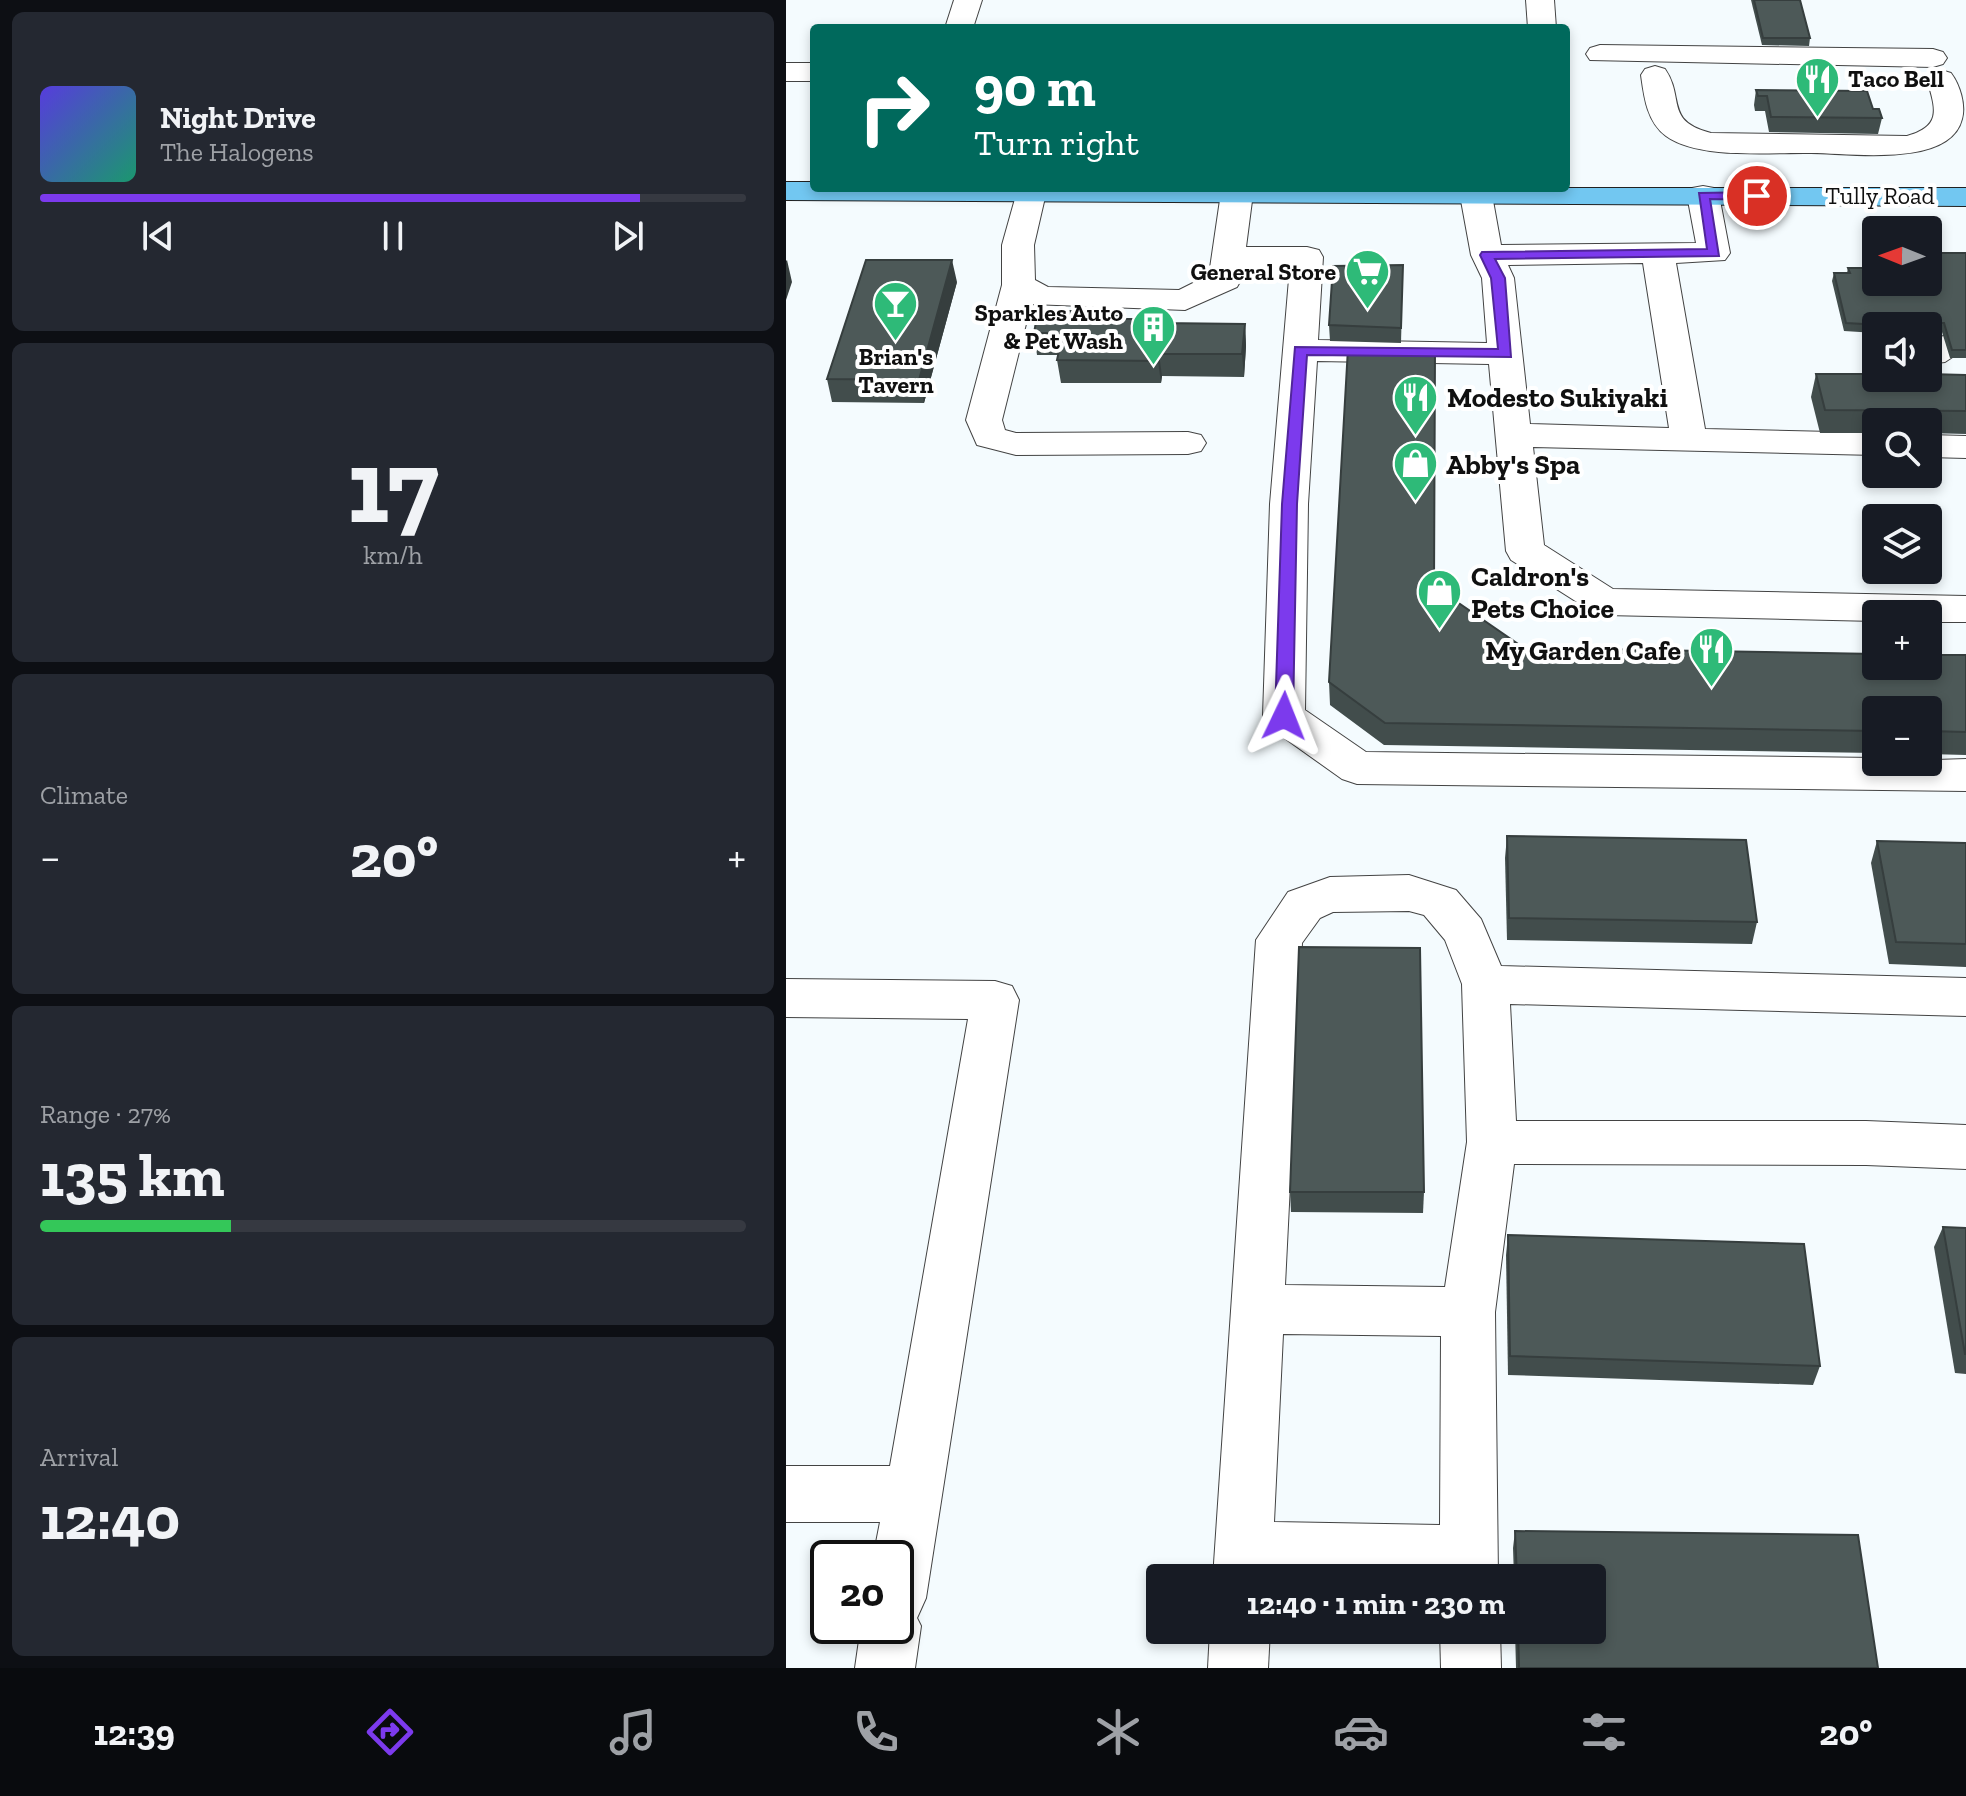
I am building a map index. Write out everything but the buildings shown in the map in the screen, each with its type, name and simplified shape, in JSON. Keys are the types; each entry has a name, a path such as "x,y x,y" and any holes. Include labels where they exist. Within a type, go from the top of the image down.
{"main road":[{"name":"Tully Road","path":"786,191 810,191"},
{"name":"Tully Road","path":"908,192 1043,192"},
{"name":"Tully Road","path":"1181,192 1966,197"}],"street":[{"path":"960,24 968,0"},
{"path":"1540,0 1542,24"},
{"path":"1600,54 1937,69 1950,109 1945,128 1930,139 1908,145 1711,142 1676,132 1662,119 1655,75"},
{"path":"786,72 810,72"},
{"path":"1030,193 1018,245 1019,285 984,420 990,437 1016,444 1188,443"},
{"path":"1019,285 1042,297 1185,300 1225,280 1237,193"},
{"path":"1476,195 1487,255 1498,278 1525,551 1605,602 1966,609"},
{"path":"1487,255 1714,253 1703,195"},
{"path":"1658,253 1689,440"},
{"path":"1229,257 1307,257 1289,504 1284,716 1357,768 1966,775"},
{"path":"1942,348 1946,345 1966,346"},
{"path":"1300,350 1506,354"},
{"path":"1513,435 1862,444"},
{"path":"1942,446 1966,447"},
{"path":"1243,1564 1279,940 1304,905 1330,895 1409,893 1440,902 1465,932 1485,984 1492,1142 1468,1312 1469,1564"},
{"path":"1485,984 1966,997"},
{"path":"786,998 995,1000 905,1540"},
{"path":"1492,1142 1866,1143 1966,1147"},
{"path":"1260,1309 1468,1312"},
{"path":"786,1494 913,1494"},
{"path":"885,1668 888,1644"},
{"path":"1238,1668 1239,1644"},
{"path":"1470,1644 1471,1668"}],"place":[{"name":"Taco Bell","path":"1817,118"},
{"name":"General Store","path":"1367,311"},
{"name":"Brian's Tavern","path":"896,342"},
{"name":"Sparkles Auto & Pet Wash","path":"1154,366"},
{"name":"Modesto Sukiyaki","path":"1416,436"},
{"name":"Abby's Spa","path":"1415,503"},
{"name":"Caldron's Pets Choice","path":"1440,631"},
{"name":"My Garden Cafe","path":"1712,689"}],"route":[{"path":"1284,716 1289,504 1300,350 1506,354 1498,278 1487,255 1714,253 1703,195 1757,196"}]}
